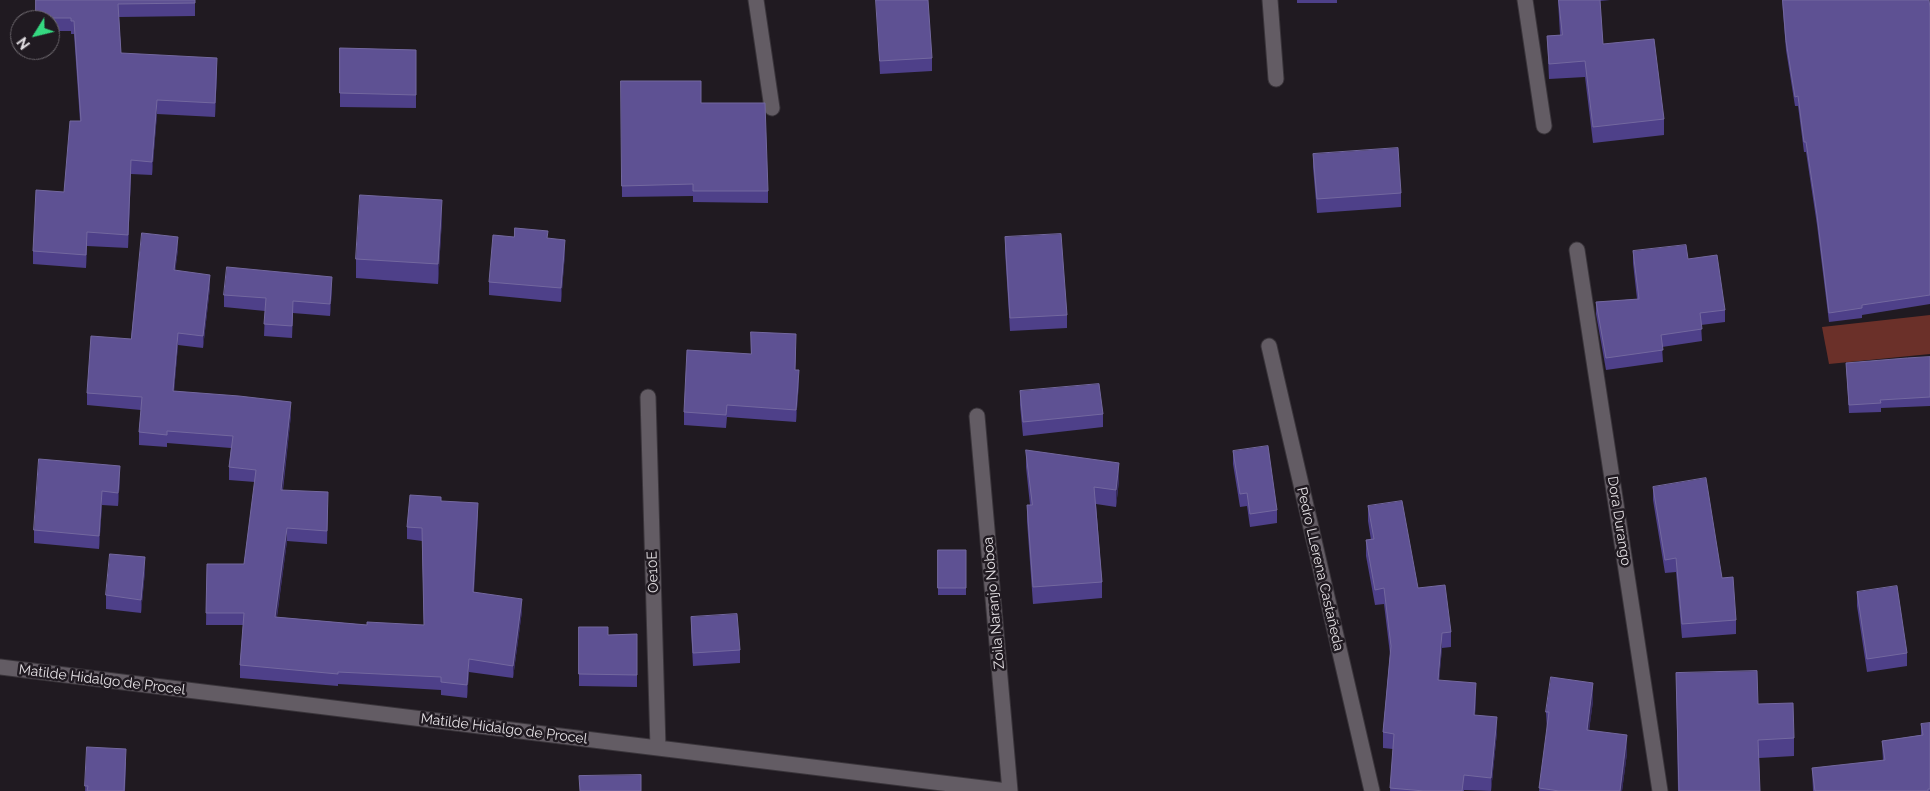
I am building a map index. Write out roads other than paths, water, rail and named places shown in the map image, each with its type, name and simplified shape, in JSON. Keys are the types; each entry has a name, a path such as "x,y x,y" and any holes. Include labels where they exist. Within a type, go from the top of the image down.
{"street":[{"path":"756,0 772,108"},
{"path":"1270,0 1276,79"},
{"path":"1525,0 1544,126"},
{"name":"Dora Durango","path":"1577,250 1660,791"},
{"name":"Pedro LLerena Castañeda","path":"1269,346 1372,791"},
{"name":"Oe10E","path":"648,397 658,748"},
{"name":"Zoila Naranjo Noboa","path":"977,416 1009,791"},
{"name":"Matilde Hidalgo de Procel","path":"0,668 1009,791"}]}
